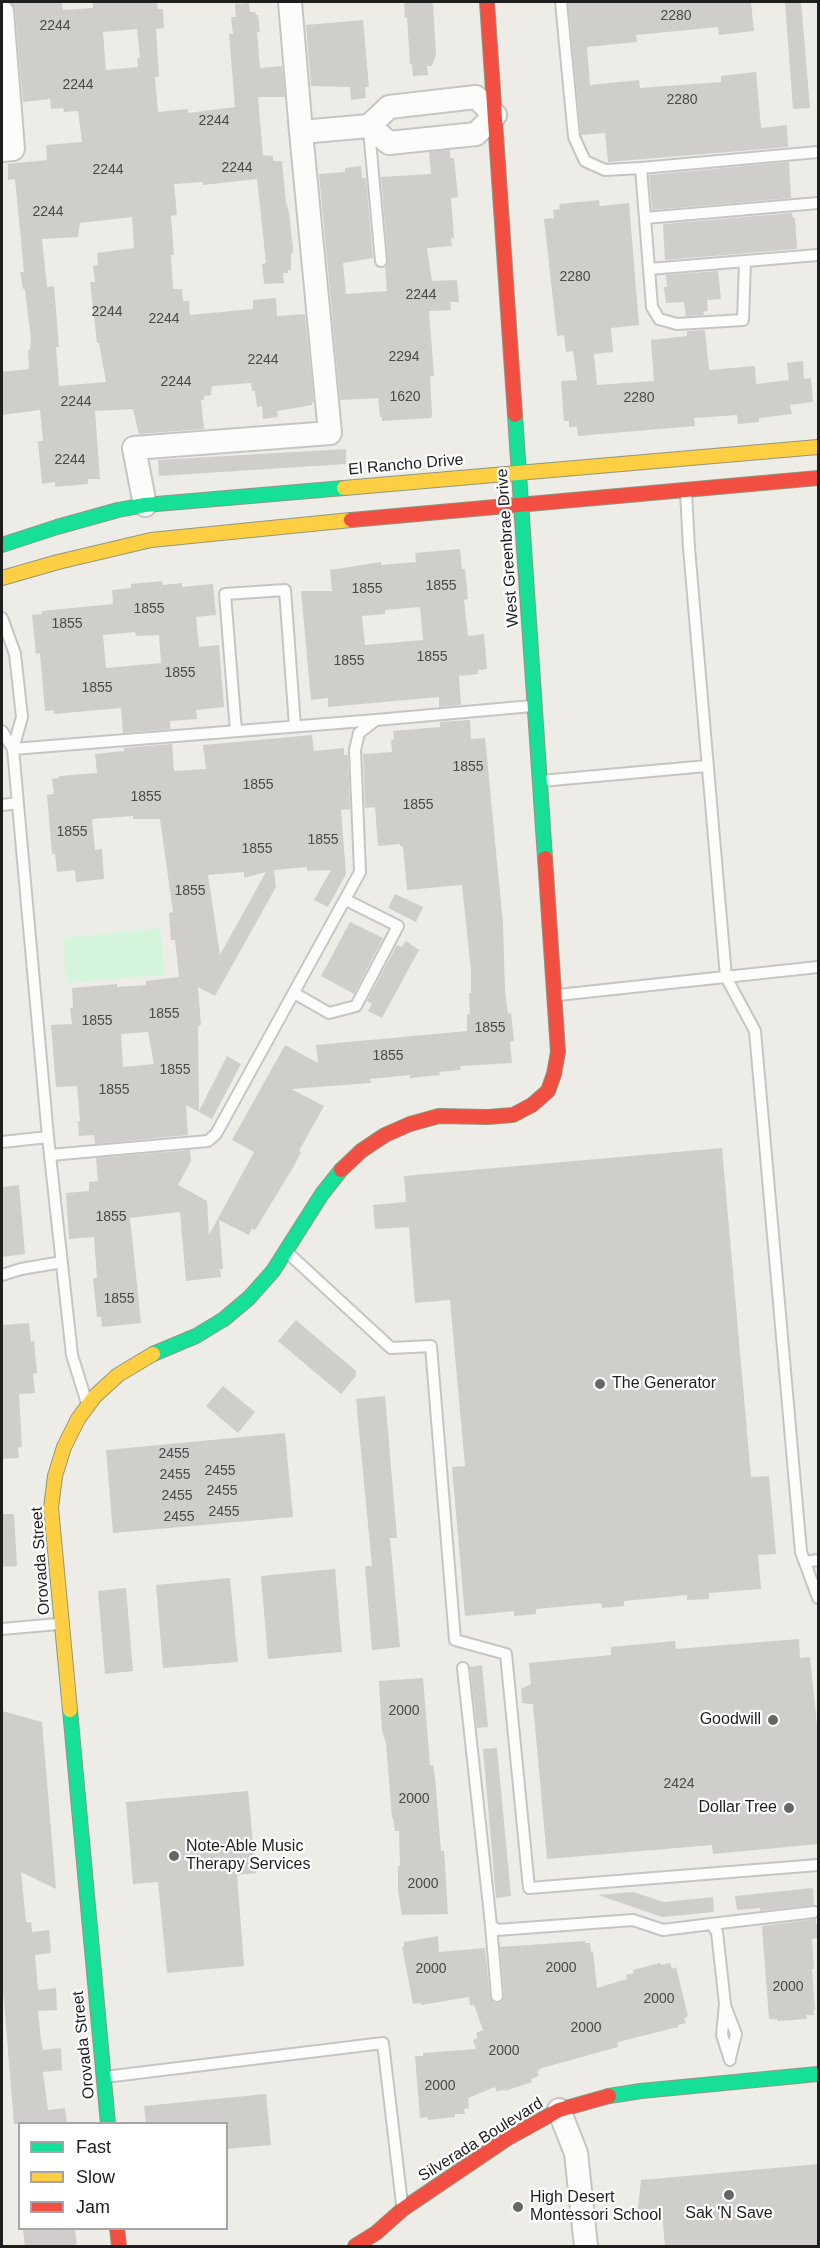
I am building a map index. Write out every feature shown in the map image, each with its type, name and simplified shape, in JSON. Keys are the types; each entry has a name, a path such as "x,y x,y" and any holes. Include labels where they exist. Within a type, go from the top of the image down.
{"street":[{"path":"145,505 134,448 330,433 290,2"},
{"name":"West Greenbrae Drive","path":"487,2 555,995 558,1052 548,1090"},
{"path":"2,12 14,149 2,150"},
{"path":"301,132 369,126 389,107 476,97 495,115 476,134 389,143 369,126"},
{"name":"El Rancho Drive","path":"2,545 118,510 145,505 819,447"},
{"path":"2,578 57,562 151,540 223,531 819,477"},
{"path":"11,557 36,545 44,539 48,530"},
{"name":"Orovada Street","path":"108,2122 51,1508 55,1476 64,1446 78,1419 118,1375 196,1336 224,1319 249,1298 273,1271 322,1194 340,1171 361,1151 385,1135 410,1124 439,1116 513,1115 532,1105 548,1090"},
{"name":"Silverada Boulevard","path":"355,2247 376,2233 403,2209 508,2138 559,2110 609,2096 819,2074"},
{"path":"559,2110 576,2153 586,2247"},
{"path":"117,2230 119,2247"}],"lane":[{"path":"561,2 574,137 585,161 605,170 819,152"},
{"path":"369,126 381,261"},
{"path":"641,168 652,307 659,319 677,324 743,320 745,262"},
{"path":"645,218 819,203"},
{"path":"649,269 819,255"},
{"path":"686,489 689,548 726,977 755,1031 801,1552 819,1598"},
{"path":"236,731 225,594 285,590 295,726"},
{"path":"2,618 15,654 22,717 13,749 48,1137 72,1355 88,1406"},
{"path":"13,749 536,706"},
{"path":"50,1155 208,1141 216,1134 360,872 355,750 359,733 376,720"},
{"path":"2,731 13,749"},
{"path":"541,782 707,766"},
{"path":"2,805 17,803"},
{"path":"294,993 329,1013 356,1005 398,926 346,900"},
{"path":"555,995 819,967"},
{"path":"2,1142 48,1137"},
{"path":"286,1250 391,1348 431,1346 455,1640 506,1654 529,1888 819,1865"},
{"path":"2,1275 21,1269 62,1262"},
{"path":"805,1562 819,1560"},
{"path":"2,1629 62,1624"},
{"path":"463,1668 492,1925 497,1996"},
{"path":"492,1925 497,1930 633,1920 663,1930 814,1912"},
{"path":"711,1924 717,1932 725,2004 736,2034 730,2060 729,2083"},
{"path":"104,2077 383,2043 403,2209"}],"green space":[{"path":"160,928 165,975 67,983 63,938"}],"building":[{"path":"11,2 62,2 63,10 93,8 93,2 157,2 158,9 163,9 164,28 156,29 159,77 155,77 158,112 188,109 188,113 235,107 229,34 233,34 231,17 236,17 235,4 249,3 250,12 258,15 260,68 282,66 285,97 258,97 263,155 273,156 273,161 282,161 293,249 291,270 283,273 284,283 264,284 262,264 266,263 257,179 203,185 203,182 174,184 177,215 171,216 174,255 171,255 173,289 182,289 183,301 189,301 190,315 253,309 253,300 276,298 277,316 305,314 314,402 312,405 277,411 278,417 263,419 262,406 257,407 255,391 252,391 251,383 212,386 211,395 204,396 204,400 201,400 204,429 139,434 133,409 95,411 100,479 88,479 88,484 55,487 55,482 42,484 38,441 43,441 40,410 2,415 2,372 29,369 28,350 31,339 25,290 20,272 24,272 15,179 8,180 8,164 47,160 46,145 82,142 78,111 64,112 63,108 51,109 50,99 23,102 15,11","holes":["137,29 140,58 137,58 138,67 106,70 103,32","132,217 134,248 97,253 98,265 93,266 95,282 90,282 97,343 99,343 106,382 59,386 56,347 59,347 54,286 47,287 42,239 78,237 80,223"]},
{"path":"404,2 432,2 433,5 436,55 432,66 427,66 428,75 413,76"},
{"path":"568,2 751,2 754,31 719,35 718,27 636,35 637,42 587,47 590,85 639,80 640,88 721,82 721,76 756,72 761,128 787,125 788,147 608,162 605,133 581,135"},
{"path":"785,2 801,2 810,108 793,109"},
{"path":"363,20 369,87 365,87 366,98 351,100 350,87 311,86 306,25"},
{"path":"450,150 450,158 454,158 458,197 451,198 454,238 451,238 452,246 427,248 432,281 457,280 459,302 450,302 451,310 429,311 434,376 430,376 431,418 382,421 378,398 340,400 319,174 345,172 345,168 361,166 362,178 366,178 373,258 343,263 346,294 387,291 385,267 388,260 381,177 431,174 429,152"},
{"path":"789,162 791,198 652,210 649,175"},
{"path":"599,200 600,206 629,203 639,325 611,328 613,352 594,354 597,385 654,381 651,340 687,336 687,331 705,330 709,370 755,366 756,384 789,380 787,363 803,361 804,379 811,378 813,402 790,405 792,414 759,418 759,422 738,424 737,415 694,418 695,426 578,436 577,427 569,427 569,421 564,421 561,381 577,380 573,351 566,352 564,335 557,336 544,219 554,218 553,210 560,209 559,204"},
{"path":"792,213 795,218 797,249 665,260 663,224"},
{"path":"718,271 721,299 707,300 708,311 703,312 704,315 686,316 684,302 666,303 664,287 667,287 666,275"},
{"path":"346,449 346,464 159,476 158,460"},
{"path":"460,549 468,599 464,600 468,636 484,634 487,669 478,670 478,674 459,676 461,705 439,707 439,697 328,707 328,698 311,700 301,591 332,591 330,570 381,562 381,565 416,562 415,553","holes":["420,607 423,640 365,645 362,616 385,614 385,610"]},
{"path":"162,581 163,585 182,583 182,587 213,584 216,615 196,617 199,647 219,645 224,707 196,710 197,719 170,721 170,729 123,733 121,708 54,714 54,710 45,711 40,653 36,654 32,615 42,614 42,611 113,604 112,590 131,588 131,584","holes":["135,632 136,636 159,635 161,663 106,668 103,635"]},
{"path":"470,720 471,739 485,738 503,924 505,991 508,1014 511,1013 514,1041 510,1042 512,1063 460,1066 461,1070 439,1072 440,1075 410,1078 410,1075 370,1079 371,1083 291,1089 324,1106 299,1151 301,1152 294,1166 255,1230 252,1228 249,1235 219,1220 223,1269 220,1269 221,1277 186,1281 180,1212 130,1218 141,1323 102,1327 101,1317 97,1317 93,1278 97,1278 94,1237 69,1239 66,1193 89,1191 89,1182 98,1181 96,1158 190,1150 191,1161 178,1185 207,1201 209,1235 254,1152 232,1140 285,1045 318,1063 316,1045 467,1031 467,1014 470,1014 471,971 462,885 407,890 403,846 400,844 378,846 375,807 365,808 363,754 392,752 393,731 440,727 440,722"},
{"path":"312,735 314,751 344,748 344,755 348,755 350,809 341,810 346,874 328,907 314,900 331,870 307,871 307,867 274,870 276,887 215,996 198,987 201,1025 198,1026 199,1111 227,1056 241,1064 212,1119 186,1105 188,1135 95,1144 94,1135 79,1136 77,1086 56,1087 51,1025 72,1024 70,1008 73,1008 72,988 117,984 117,987 146,985 146,981 179,977 175,940 171,940 169,913 173,912 160,819 133,819 133,816 92,819 95,850 102,849 104,879 76,882 75,870 57,872 55,854 52,854 47,795 54,794 52,779 59,778 59,776 97,773 95,754 124,751 124,748 172,744 174,771 206,769 203,745","holes":["244,872 244,878 266,872 220,955 208,875","148,1032 154,1064 123,1067 121,1034"]},
{"path":"395,894 423,907 416,922 388,908"},
{"path":"350,922 383,938 354,994 321,976"},
{"path":"406,941 419,950 382,1018 368,1011 372,1004 367,1001 397,945 402,947"},
{"name":"The Generator","path":"722,1148 751,1477 769,1476 776,1554 758,1555 761,1589 709,1593 709,1599 687,1600 687,1595 624,1601 624,1606 602,1608 601,1603 536,1609 536,1614 514,1616 514,1611 465,1616 452,1467 465,1466 450,1300 415,1303 409,1227 375,1229 373,1205 406,1202 404,1176"},
{"path":"19,1185 25,1254 2,1257 2,1187"},
{"path":"296,1320 356,1371 356,1376 341,1394 278,1341"},
{"path":"29,1323 31,1342 34,1341 37,1373 33,1374 35,1393 19,1394 22,1447 18,1448 19,1458 2,1459 2,1325"},
{"path":"223,1386 255,1412 238,1433 206,1406"},
{"path":"385,1396 397,1538 390,1538 400,1647 372,1650 365,1566 372,1566 356,1399"},
{"path":"285,1433 293,1517 113,1533 106,1450"},
{"path":"2,1514 14,1514 17,1566 2,1567"},
{"path":"335,1569 342,1652 268,1659 261,1576"},
{"path":"230,1578 238,1662 163,1668 156,1585"},
{"path":"126,1588 133,1671 105,1674 98,1591"},
{"path":"799,1639 800,1658 810,1657 819,1745 819,1824 817,1824 819,1844 713,1854 712,1845 547,1859 533,1704 522,1703 521,1689 531,1684 529,1663 611,1655 611,1647 675,1641 676,1649"},
{"path":"482,1665 488,1727 477,1728 470,1667"},
{"path":"423,1678 430,1765 433,1765 435,1778 441,1851 444,1851 448,1914 402,1915 398,1890 399,1831 395,1831 392,1818 379,1681"},
{"path":"2,1711 42,1722 56,1889 21,1872 26,1922 31,1922 32,1932 49,1930 51,1953 35,1955 38,1990 56,1988 57,2010 38,2011 43,2050 61,2048 62,2070 43,2072 48,2110 65,2108 67,2122 18,2122 14,2124 2,1977"},
{"path":"497,1748 511,1896 496,1898 483,1749"},
{"path":"248,1791 256,1873 237,1875 244,1966 167,1973 158,1882 133,1884 126,1802"},
{"path":"813,1888 814,1905 760,1911 760,1908 737,1910 735,1896"},
{"path":"633,1892 664,1902 713,1897 714,1912 662,1917 598,1895"},
{"path":"816,1919 816,1924 819,1924 819,1938 812,1939 814,2015 806,2015 807,2019 777,2021 777,2019 769,2019 762,1926"},
{"path":"438,1936 439,1952 485,1948 490,1997 494,2003 502,2002 504,1996 500,1947 585,1941 585,1943 590,1943 597,1988 627,1979 626,1975 634,1973 633,1970 660,1963 661,1965 670,1963 672,1969 676,1967 688,2016 684,2018 686,2023 622,2041 617,2043 618,2047 542,2068 537,2071 539,2076 531,2079 532,2082 505,2091 505,2089 497,2092 495,2087 468,2098 469,2108 464,2109 465,2114 428,2120 427,2117 420,2118 415,2056 423,2056 423,2053 476,2049 473,2040 478,2038 476,2033 483,2030 474,2005 470,2005 469,1997 421,2005 421,2003 413,2004 402,1947 404,1947 404,1942"},
{"path":"266,2094 271,2145 228,2149 228,2122 146,2122 144,2106"},
{"name":"Sak 'N Save","path":"819,2164 819,2247 665,2247 662,2213 638,2209 641,2180"},
{"path":"23,2230 75,2230 77,2247 25,2247"}],"traffic: fast":[{"path":"515,415 545,858"},
{"path":"2,545 57,527 145,505 344,488"},
{"path":"153,1354 196,1336 224,1319 249,1298 273,1271 322,1194 341,1170"},
{"path":"70,1710 108,2122"},
{"path":"609,2096 818,2074"}],"traffic: slow":[{"path":"344,488 818,447"},
{"path":"2,578 151,540 351,520"},
{"path":"70,1710 51,1508 55,1476 64,1447 78,1419 95,1396 118,1375 153,1354"}],"traffic: jam":[{"path":"487,2 515,415"},
{"path":"351,520 818,478"},
{"path":"341,1170 361,1151 385,1135 410,1124 439,1116 513,1115 532,1105 548,1091 558,1052 545,858"},
{"path":"355,2246 376,2233 403,2209 508,2138 559,2110 609,2096"},
{"path":"117,2230 119,2246"}],"place":[{"name":"The Generator","path":"600,1384"},
{"name":"Goodwill","path":"773,1720"},
{"name":"Dollar Tree","path":"789,1808"},
{"name":"Note-Able Music Therapy Services","path":"174,1856"},
{"name":"Sak 'N Save","path":"729,2195"},
{"name":"High Desert Montessori School","path":"518,2207"}]}
